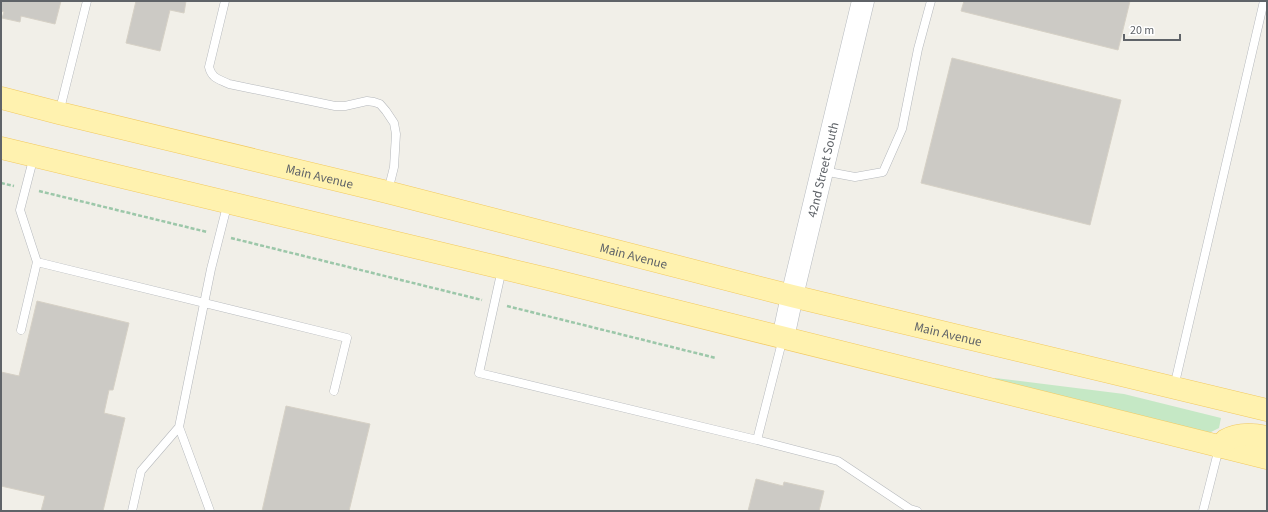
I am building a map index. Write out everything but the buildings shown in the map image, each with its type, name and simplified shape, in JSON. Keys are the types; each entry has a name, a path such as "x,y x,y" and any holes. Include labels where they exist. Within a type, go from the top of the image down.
{"main road":[{"name":"42nd Street South","path":"783,338 863,1"},
{"name":"Main Avenue","path":"1,98 387,192 792,296 1267,410"},
{"path":"1,148 502,268 1267,458"},
{"path":"1219,447 1226,440 1243,434 1258,434 1267,437"}],"lane":[{"path":"59,113 87,1"},
{"path":"225,1 209,66 210,73 215,78 229,84 335,106 345,106 367,101 380,104 394,123 396,134 394,167 387,192"},
{"path":"822,170 855,178 883,172 902,129 918,49 930,1"},
{"path":"1174,387 1264,1"},
{"path":"21,330 36,262 20,210 34,156"},
{"path":"132,511 141,471 179,427 204,303 228,202"},
{"path":"36,262 347,338 334,392"},
{"path":"502,268 480,373 838,460 912,510"},
{"path":"757,440 783,338"},
{"path":"179,427 210,511"},
{"path":"1204,511 1219,447"}],"path":[{"path":"1,183 220,235 716,358"}],"green space":[{"path":"995,378 1124,394 1221,418 1219,428 1207,434 994,386"}]}
